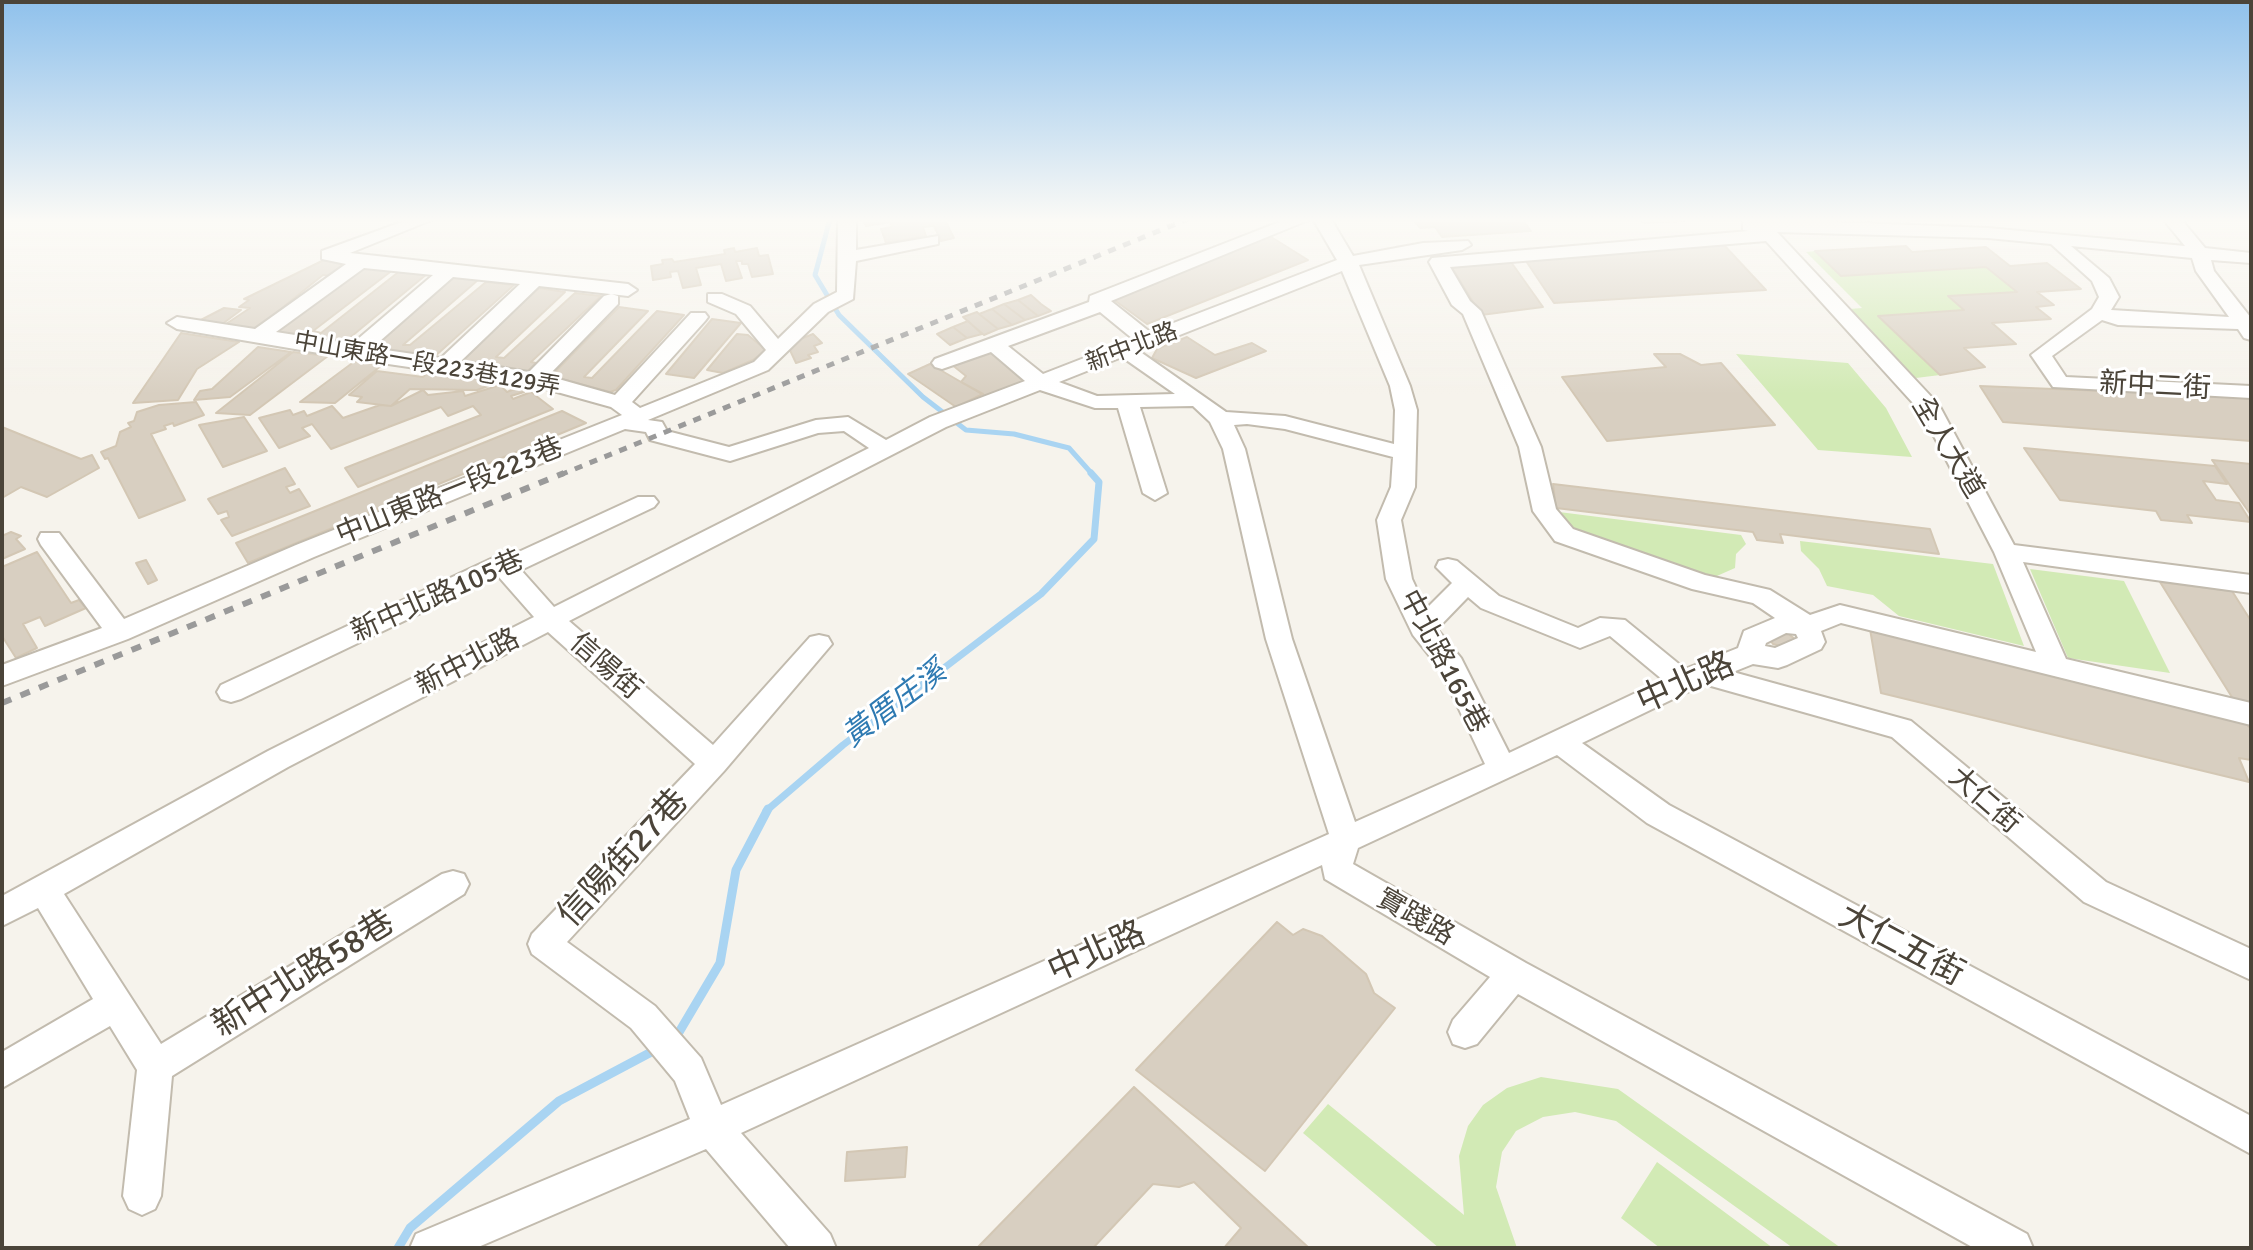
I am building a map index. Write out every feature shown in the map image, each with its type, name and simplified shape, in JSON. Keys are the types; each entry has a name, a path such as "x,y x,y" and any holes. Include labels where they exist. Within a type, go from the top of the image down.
{"street":[{"path":"258,336 339,277"},
{"path":"354,353 442,277"},
{"path":"493,277 620,295 534,379"},
{"name":"中山東路一段223巷","path":"2,676 119,632 626,413 761,366 821,308 846,295 846,277"},
{"path":"1149,342 1097,300 1154,277"},
{"name":"新中北路","path":"2,912 278,759 552,621 883,448 938,422 1310,277"},
{"name":"中北路165巷","path":"1354,277 1400,386 1406,410 1403,487 1389,520 1399,579 1422,628 1452,665 1488,746 1504,768"},
{"path":"1447,277 1462,305 1471,311 1530,447 1545,511 1564,535 1701,583 1761,596 1807,626 1840,614 2251,714"},
{"name":"全人大道","path":"1808,277 1931,410 2006,552 2055,664"},
{"path":"2099,277 2109,297 2100,313 2118,319 2248,327"},
{"path":"2210,277 2248,327"},
{"path":"445,366 532,283"},
{"path":"715,298 743,310 778,352"},
{"path":"942,363 1103,304"},
{"name":"新中二街","path":"2100,313 2041,355 2060,383 2251,392"},
{"path":"626,413 635,390 698,317"},
{"name":"中山東路一段223巷129弄","path":"177,323 534,379 626,413 654,427 658,435 730,454 816,427 848,424 883,448"},
{"path":"994,344 1041,383 1095,402 1128,404 1197,400"},
{"name":"實踐路","path":"1124,350 1220,419 1234,449 1279,639 1346,839 1336,870 1514,974 2013,1248"},
{"path":"1128,404 1155,493"},
{"path":"1220,419 1247,418 1285,423 1403,453"},
{"name":"新中北路105巷","path":"231,692 502,564 516,563 646,502"},
{"path":"50,539 119,632"},
{"path":"2006,552 2247,589"},
{"name":"信陽街","path":"502,564 552,621 714,763"},
{"path":"1422,628 1457,575 1490,602 1580,639 1600,627 1616,627 1663,663 1693,679"},
{"name":"中北路","path":"436,1247 712,1128 1693,679 1751,654 1778,658 1812,642 1807,626"},
{"path":"714,763 819,644"},
{"name":"大仁街","path":"1693,679 1901,729 2095,892 2251,965"},
{"name":"大仁五街","path":"1560,742 1658,814 2251,1136"},
{"name":"信陽街27巷","path":"714,763 544,944 643,1017 688,1070 712,1128 804,1244"},
{"name":"新中北路58巷","path":"155,1067 453,884"},
{"path":"44,890 155,1067 142,1196"},
{"path":"1465,1032 1514,974"},
{"path":"2,1071 114,1005"}],"green space":[{"path":"1831,277 1999,277 2017,292 1949,297 1964,310 1879,316 1940,375 1916,378 1849,309 1862,308"},
{"path":"1736,354 1848,363 1886,408 1912,457 1818,450"},
{"path":"1559,512 1741,535 1746,544 1736,554 1735,568 1701,583 1564,535"},
{"path":"1800,541 1993,564 2024,646 1899,616 1873,595 1827,586 1819,569 1801,551"},
{"path":"2030,569 2124,581 2170,673 2068,658"},
{"path":"1541,1077 1618,1089 1841,1248 1793,1248 1616,1121 1575,1112 1543,1117 1516,1131 1502,1152 1496,1187 1517,1248 1439,1248 1303,1133 1328,1104 1464,1215 1459,1156 1468,1126 1483,1105 1507,1088"},
{"path":"1657,1162 1773,1248 1660,1248 1621,1218"}],"building":[{"path":"288,277 320,277 251,333 220,328 250,308 239,307 249,300 244,299"},
{"path":"352,277 383,277 313,331 321,333 392,277 423,277 341,345 271,335"},
{"path":"452,277 478,280 403,345 410,345 486,282 514,285 433,358 368,349"},
{"path":"680,277 699,277 701,285 683,288"},
{"path":"1160,277 1264,277 1147,324 1110,297"},
{"path":"1458,277 1522,277 1543,307 1481,315"},
{"path":"1537,277 1754,277 1766,290 1554,303"},
{"path":"1999,277 2066,277 2081,289 2037,292 2054,305 2036,307 2051,319 1992,323 2016,344 1964,348 1985,367 1940,375 1878,316 1964,310 1948,296 2017,292"},
{"path":"539,288 565,292 496,357 504,358 575,293 601,296 531,362 536,363 527,372 453,360 466,354"},
{"path":"1031,295 1051,311 1038,316 1018,300"},
{"path":"1018,300 1038,316 1025,320 1004,304"},
{"path":"1004,304 1025,320 1012,325 992,309"},
{"path":"619,307 648,311 584,377 592,378 657,311 684,315 616,390 610,392 554,377 558,374 554,373"},
{"path":"224,308 241,310 217,328 193,324"},
{"path":"992,309 1012,325 998,329 979,314"},
{"path":"977,312 998,329 984,335 963,317"},
{"path":"712,319 741,323 694,378 666,374"},
{"path":"968,321 982,334 967,338 953,327"},
{"path":"953,327 967,338 950,345 937,334"},
{"path":"181,333 239,342 197,369 178,400 133,403"},
{"path":"737,334 748,335 766,350 753,360 723,373 707,370"},
{"path":"798,334 803,338 813,334 822,343 814,346 818,352 808,355 811,358 796,363 788,346"},
{"path":"1187,337 1215,355 1252,343 1266,351 1196,378 1152,358 1157,349"},
{"path":"985,345 1031,379 987,397 961,382 966,376 946,360"},
{"path":"258,347 291,352 230,397 194,400 200,391 212,389"},
{"path":"293,352 328,356 250,415 216,413"},
{"path":"1654,354 1680,354 1701,365 1721,363 1775,425 1607,441 1562,377 1666,367"},
{"path":"355,361 382,365 335,403 300,402"},
{"path":"930,364 983,394 956,407 908,374"},
{"path":"377,371 423,377 429,372 500,382 477,390 410,389 391,406 357,402 362,397 349,395"},
{"path":"500,385 507,392 521,386 524,392 511,396 513,399 531,392 553,409 358,487 345,468 481,415 473,406 448,416 441,407 331,449 312,424 302,428 310,436 279,448 259,418 290,410 293,415 304,411 307,416 332,406 343,418 380,405 391,406 423,390 428,395 463,391 465,396"},
{"path":"1980,386 2251,397 2251,441 2003,422"},
{"path":"196,402 204,415 174,426 173,423 164,426 166,429 151,434 185,500 139,518 108,458 105,459 101,452 116,446 120,432 131,427 128,423 134,421 137,412 159,405"},
{"path":"562,411 586,423 248,563 236,543"},
{"path":"244,417 267,451 223,467 199,425"},
{"path":"2,427 81,459 92,455 99,468 47,497 21,487 2,498"},
{"path":"2024,448 2215,466 2227,484 2203,481 2216,500 2239,503 2251,522 2187,515 2192,523 2161,520 2156,511 2060,500"},
{"path":"2212,460 2251,464 2251,515"},
{"path":"285,468 295,484 286,487 290,493 299,489 310,506 232,536 221,520 229,517 227,511 218,514 208,499"},
{"path":"1553,484 1930,529 1939,554 1780,534 1783,543 1757,540 1753,532 1556,508"},
{"path":"11,532 21,536 16,539 25,549 2,559 2,536"},
{"path":"37,552 71,603 79,600 86,608 45,626 40,617 23,624 37,648 16,658 2,636 2,567"},
{"path":"146,560 157,580 148,584 136,563"},
{"path":"2160,582 2232,591 2251,621 2251,704 2235,702"},
{"path":"1870,629 2243,720 2251,729 2251,760 2239,758 2249,782 1881,693"},
{"path":"1785,631 1796,640 1780,646 1773,644 1770,640"},
{"path":"1277,922 1293,935 1303,929 1322,936 1366,974 1374,993 1395,1008 1265,1171 1136,1070"},
{"path":"1134,1087 1309,1248 1224,1248 1241,1228 1194,1182 1179,1187 1153,1184 1093,1248 977,1248"},
{"path":"907,1147 905,1177 845,1181 847,1152"}],"waterway":[{"name":"黃厝庄溪","path":"816,277 839,315 923,397 966,430 1014,434 1069,448 1093,475"},
{"name":"黃厝庄溪","path":"768,810 843,745 1041,594 1094,539 1099,482 1091,473"},
{"name":"黃厝庄溪","path":"675,1039 720,963 736,870 768,810"},
{"name":"黃厝庄溪","path":"398,1248 410,1228 559,1101 657,1049"}],"railway":[{"path":"560,475 1045,277"},
{"path":"2,703 564,473"}]}
